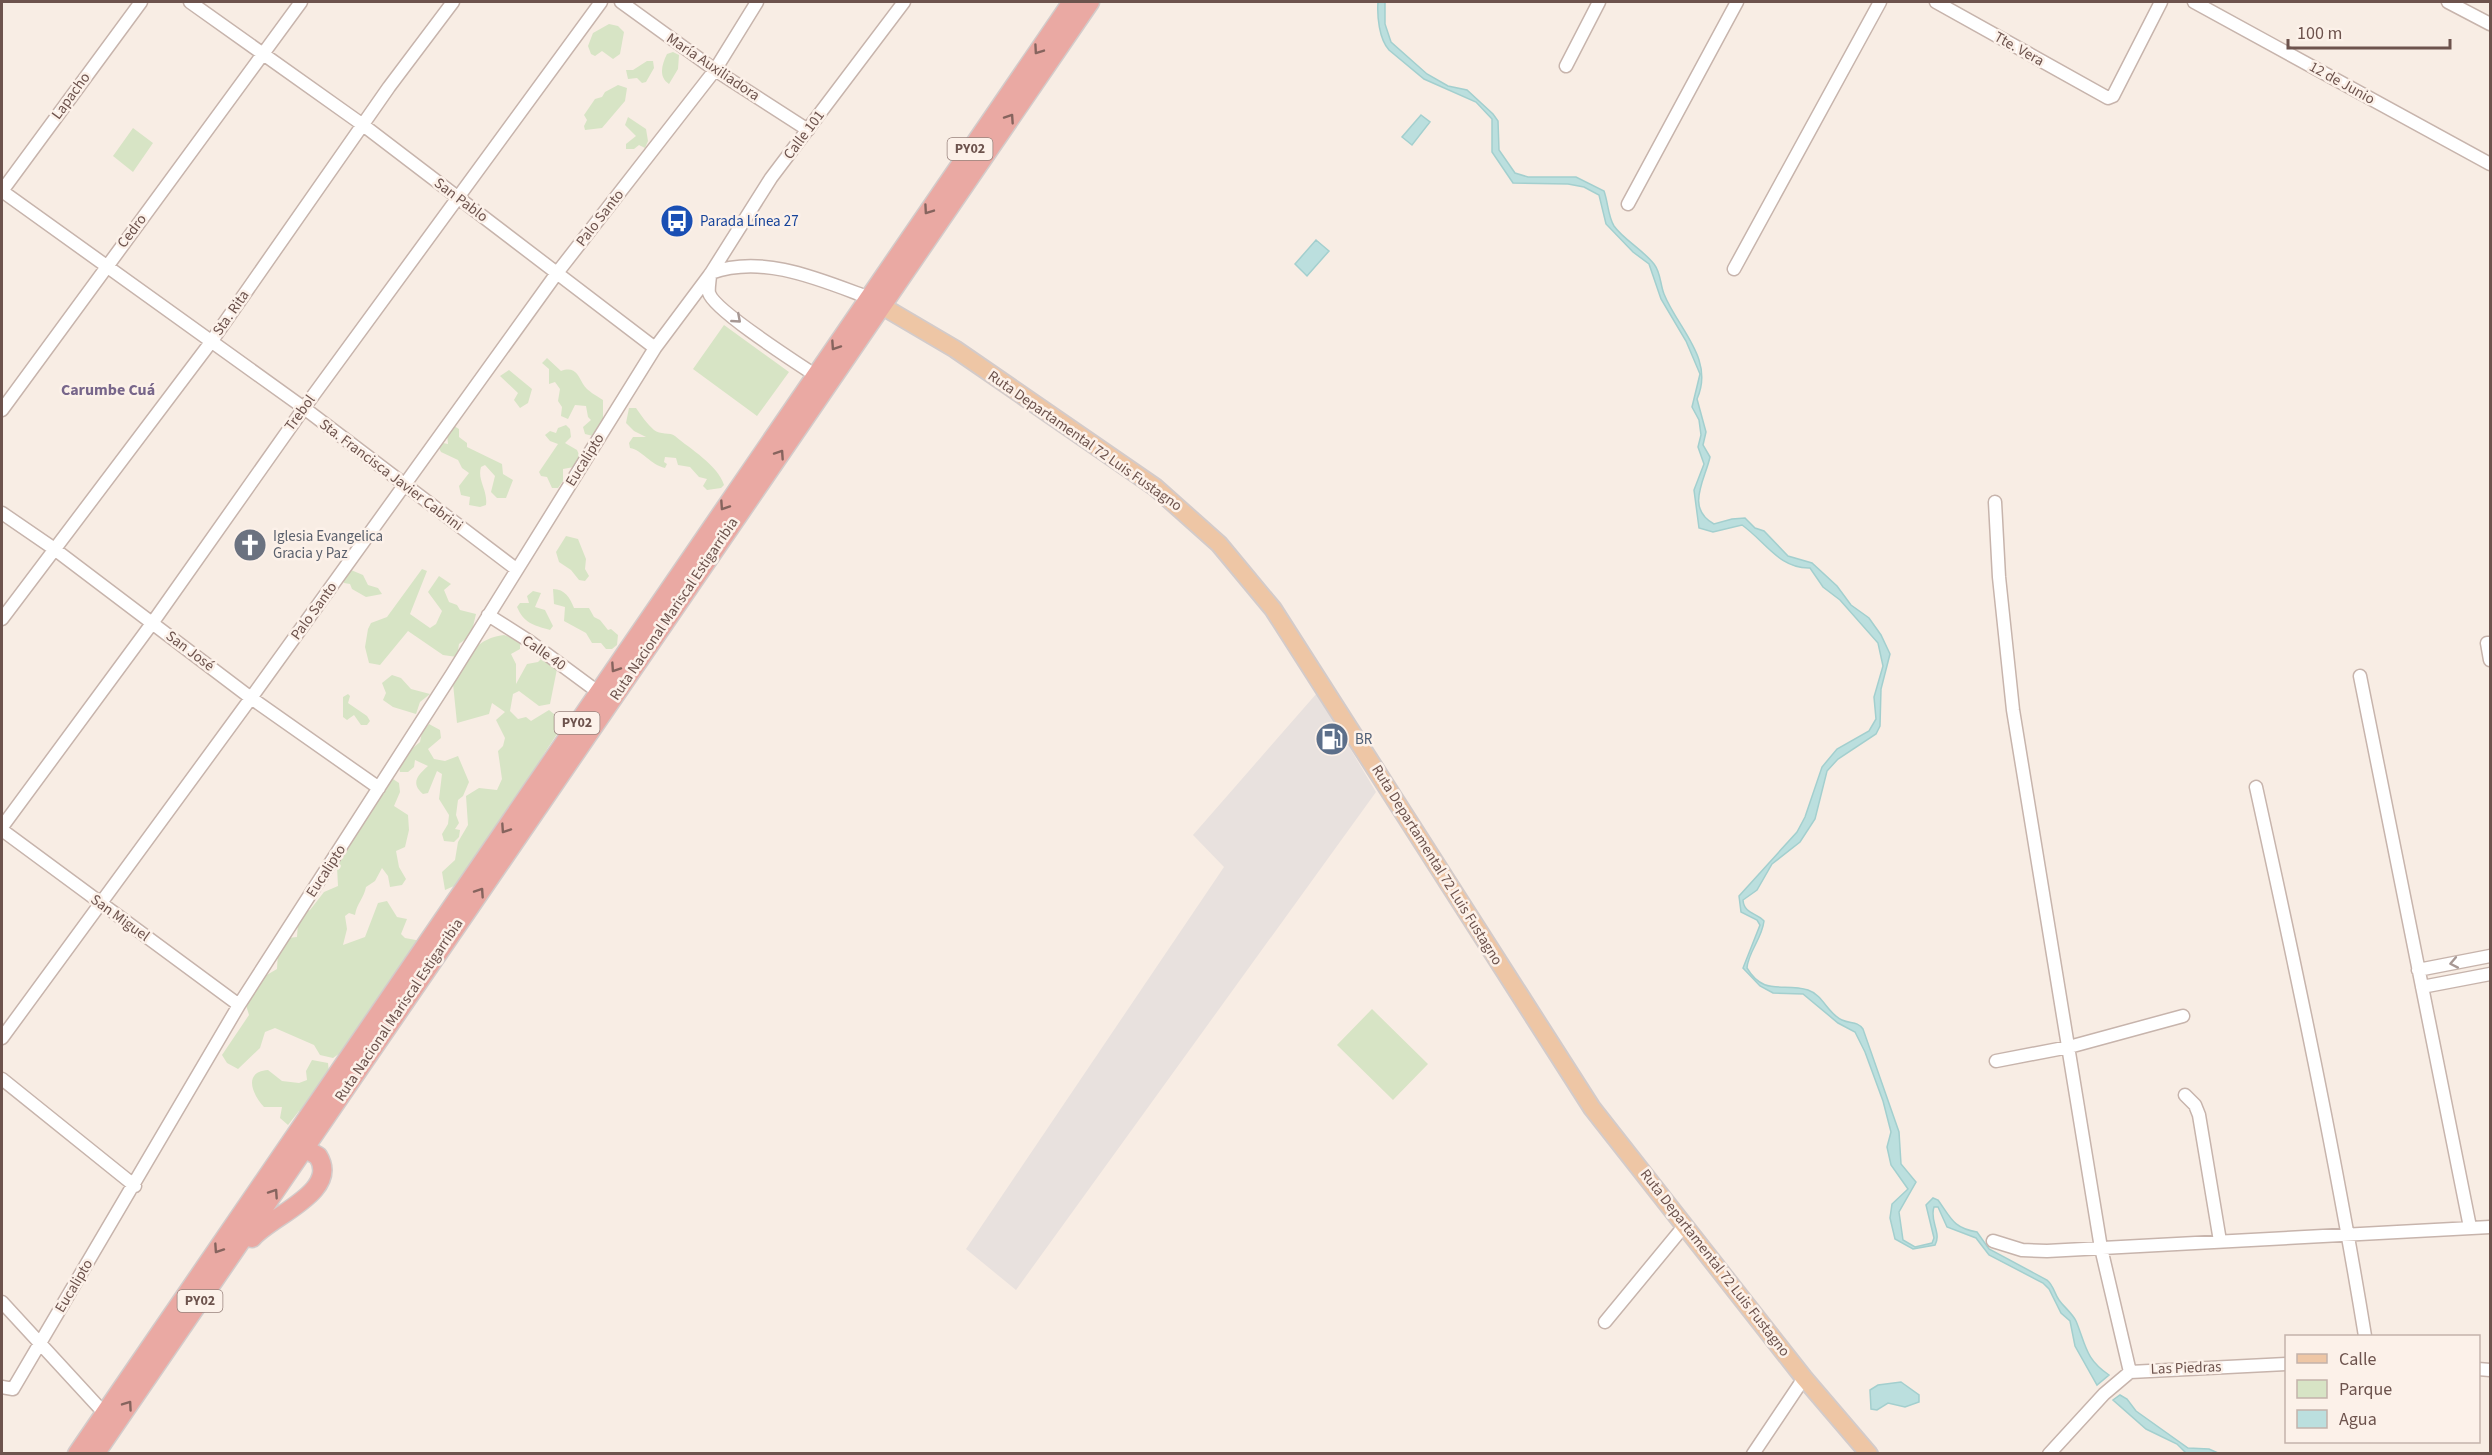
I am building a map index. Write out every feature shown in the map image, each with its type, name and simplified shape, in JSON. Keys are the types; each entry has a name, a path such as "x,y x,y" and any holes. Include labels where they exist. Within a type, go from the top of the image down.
{"highway":[{"name":"Ruta Nacional Mariscal Estigarribia","path":"77,1454 295,1148 875,301 1071,2"},
{"name":"Ruta Nacional Mariscal Estigarribia","path":"95,1454 193,1311 295,1148 598,692 815,375 875,301 1090,2"},
{"path":"193,1311 262,1226 314,1192 324,1172 323,1163 318,1156 295,1148"}],"main road":[{"name":"Ruta Departamental 72 Luis Fustagno","path":"875,301 955,349 1097,445 1155,487 1219,544 1273,609 1592,1108 1804,1378 1869,1454"}],"street":[{"name":"Lapacho","path":"2,191 141,2"},
{"name":"San Pablo","path":"190,2 363,125 655,348"},
{"name":"Cedro","path":"2,410 301,2"},
{"name":"Sta. Rita","path":"2,619 53,548 211,342 363,125 453,2"},
{"name":"Trebol","path":"2,828 153,622 304,408 601,2"},
{"name":"María Auxiliadora","path":"621,2 714,70 808,130"},
{"name":"Palo Santo","path":"2,1038 251,698 557,273 714,70 758,2"},
{"name":"Calle 101","path":"655,348 711,273 771,178 904,2"},
{"path":"1566,66 1599,2"},
{"path":"1628,204 1737,2"},
{"path":"1734,269 1880,2"},
{"name":"Tte. Vera","path":"1936,2 2103,96 2113,96 2161,2"},
{"name":"12 de Junio","path":"2194,2 2490,162"},
{"path":"2448,2 2490,24"},
{"name":"Sta. Francisca Javier Cabrini","path":"2,191 304,408 516,569"},
{"path":"815,375 748,329 714,300 709,292 711,273 737,266 806,273 875,301"},
{"name":"Eucalipto","path":"2,1387 13,1389 135,1186 239,1005 379,788 655,348"},
{"path":"1995,502 1999,577 2013,710 2101,1248 2130,1372"},
{"name":"San José","path":"2,513 153,622 251,698 379,788"},
{"name":"Calle 40","path":"488,615 529,641 598,692"},
{"path":"2490,643 2487,643 2490,660"},
{"path":"2360,675 2470,1227"},
{"path":"2256,787 2302,996 2348,1233 2365,1335"},
{"name":"San Miguel","path":"2,828 239,1005"},
{"path":"2418,970 2490,956"},
{"path":"2422,987 2490,974"},
{"path":"1996,1061 2068,1047 2183,1016"},
{"path":"2,1079 135,1186"},
{"path":"2185,1095 2195,1105 2199,1115 2220,1241"},
{"path":"1605,1322 1685,1225"},
{"path":"1993,1241 2022,1250 2039,1251 2490,1227"},
{"path":"2,1302 39,1345 105,1414"},
{"name":"Las Piedras","path":"2049,1454 2104,1395 2130,1372 2285,1364"},
{"path":"1753,1454 1804,1378"}],"shaded area":[{"path":"1317,693 1376,792 1016,1290 966,1249 1224,867 1193,835"}],"green space":[{"path":"609,24 618,26 624,32 620,54 613,59 602,51 595,56 591,54 588,46 593,33"},
{"path":"673,52 679,55 678,69 669,84 663,78 662,70 667,54"},
{"path":"647,61 653,61 654,68 646,82 642,83 637,78 628,79 626,70 633,70"},
{"path":"618,85 627,88 625,101 602,128 585,130 587,120 584,115 595,99 602,97 605,92"},
{"path":"628,117 646,129 648,141 645,148 639,145 634,149 626,149 626,144 636,136 625,125"},
{"path":"133,128 153,143 133,172 113,156"},
{"path":"724,325 789,372 757,416 693,369"},
{"path":"547,358 561,371 575,372 587,389 603,400 603,421 593,436 585,434 583,427 591,420 588,417 586,406 575,405 568,419 561,416 562,407 558,401 560,389 555,382 549,384 549,369 542,363"},
{"path":"509,370 532,389 528,403 520,408 514,400 518,393 500,376"},
{"path":"629,408 636,408 654,430 673,435 703,458 716,471 724,485 721,488 707,490 703,486 707,479 699,477 690,467 678,465 676,458 665,457 664,462 667,464 665,468 630,448 629,443 633,437 646,437 634,431 626,423"},
{"path":"566,425 570,429 571,437 565,443 577,450 580,457 574,467 563,469 563,481 558,488 552,488 547,477 541,476 539,472 558,444 550,441 545,435 550,431 556,433 558,428"},
{"path":"454,426 459,429 459,437 467,443 467,447 502,464 503,474 513,480 506,498 497,498 491,492 495,476 485,465 481,467 480,472 486,505 480,507 469,505 470,497 461,495 459,486 469,473 462,468 458,460 441,452 438,446 443,443 448,444 447,434"},
{"path":"566,536 578,539 586,559 585,569 589,576 585,581 579,580 571,570 559,562 556,552"},
{"path":"422,569 427,571 410,614 430,628 436,624 442,611 428,592 439,576 451,584 444,590 449,602 457,605 460,610 476,614 471,635 459,644 457,657 443,655 408,631 380,665 369,663 365,647 371,623 387,617"},
{"path":"351,570 363,575 368,585 378,588 382,594 366,597 352,589 350,584 344,583 343,578"},
{"path":"553,589 566,595 574,608 589,608 594,617 600,620 608,630 611,629 618,635 617,645 612,649 606,649 601,643 592,643 586,633 564,621 565,607 554,604"},
{"path":"533,591 541,593 535,607 545,610 553,626 550,630 530,623 517,607 520,603 529,603 527,596"},
{"path":"504,635 520,640 520,649 511,654 516,664 516,684 527,664 538,662 542,658 557,669 550,704 539,706 519,691 513,694 510,711 518,719 526,717 531,721 549,710 564,722 537,766 534,779 472,867 464,873 461,883 445,890 442,872 455,860 458,842 468,825 466,796 479,788 497,790 502,779 498,751 503,746 505,738 496,720 505,712 492,703 489,714 457,723 452,674 480,644"},
{"path":"392,675 401,678 411,689 430,694 420,702 416,714 393,707 383,700 386,693 382,683"},
{"path":"348,694 350,696 348,703 367,716 370,721 367,725 361,725 354,715 347,720 343,717 343,697"},
{"path":"429,724 440,730 441,738 428,749 434,759 445,761 458,756 469,782 463,796 458,800 456,815 459,823 455,829 460,830 459,837 454,842 444,841 442,834 448,824 449,815 439,799 442,774 437,771 428,793 423,794 416,783 428,766 415,760 414,767 408,772 400,772 399,766 408,752 420,742 422,732"},
{"path":"393,779 399,783 400,792 394,806 408,815 409,830 405,847 396,851 399,867 406,879 402,885 390,887 388,876 382,868 375,881 366,887 355,915 349,913 345,916 347,929 343,945 365,937 378,903 387,901 397,917 407,919 401,934 405,938 421,941 349,1047 333,1058 320,1055 314,1045 275,1028 265,1032 260,1048 238,1069 227,1063 222,1055 249,1015 246,1005 265,976 277,969 278,951 288,938 297,937 298,923 303,913 310,910 324,892 338,886 337,867 340,856"},
{"path":"1372,1009 1428,1064 1393,1100 1337,1045"},
{"path":"312,1060 328,1063 329,1073 309,1110 299,1111 288,1125 280,1118 282,1107 264,1107 260,1102 254,1091 252,1079 260,1072 268,1070 282,1081 299,1083 307,1080 306,1071"}],"water":[{"path":"1378,2 1385,2 1385,24 1391,42 1427,74 1448,86 1467,90 1493,114 1498,121 1499,150 1515,173 1528,177 1576,177 1604,191 1614,226 1656,267 1664,294 1698,357 1701,371 1701,384 1697,399 1706,432 1703,445 1710,457 1699,493 1700,510 1705,517 1714,524 1745,518 1755,528 1764,531 1788,556 1812,563 1837,586 1851,605 1869,618 1881,635 1890,654 1881,689 1880,726 1876,734 1838,759 1827,771 1815,819 1800,842 1772,864 1757,890 1743,900 1748,911 1764,921 1747,968 1760,983 1767,986 1799,988 1813,992 1837,1017 1861,1026 1863,1029 1899,1132 1901,1164 1916,1182 1899,1212 1903,1240 1915,1247 1932,1243 1934,1238 1926,1205 1933,1198 1938,1200 1958,1225 1977,1232 1989,1249 2047,1280 2076,1321 2091,1357 2109,1375 2097,1385 2075,1346 2070,1321 2061,1313 2049,1289 2043,1283 1989,1255 1976,1238 1947,1227 1938,1207 1934,1207 1933,1212 1937,1236 1935,1245 1913,1249 1895,1239 1890,1218 1892,1204 1908,1189 1891,1165 1887,1147 1891,1132 1883,1101 1855,1032 1838,1023 1803,994 1773,993 1760,986 1743,968 1760,925 1757,920 1741,912 1739,896 1797,832 1805,817 1822,767 1837,749 1869,731 1876,719 1874,697 1883,666 1878,643 1840,600 1823,587 1810,568 1799,567 1781,559 1742,525 1713,532 1699,528 1694,490 1704,464 1698,447 1701,435 1699,420 1692,407 1700,374 1686,341 1661,299 1649,264 1633,252 1606,224 1599,195 1584,187 1568,184 1513,183 1492,152 1492,119 1476,102 1424,79 1389,50 1381,34"},
{"path":"1421,115 1430,122 1412,145 1402,137"},
{"path":"1316,240 1329,251 1307,276 1295,264"},
{"path":"1901,1382 1919,1395 1919,1402 1905,1407 1888,1403 1877,1410 1871,1409 1870,1390 1878,1385"},
{"path":"2120,1395 2127,1399 2136,1411 2188,1448 2209,1449 2218,1453 2186,1453 2177,1444 2146,1429 2113,1400"}],"place":[{"name":"Parada Línea 27","path":"677,221"},
{"name":"Iglesia Evangelica Gracia y Paz","path":"250,545"},
{"name":"BR","path":"1332,739"}],"district":[{"name":"Carumbe Cuá","path":"108,390"}]}
